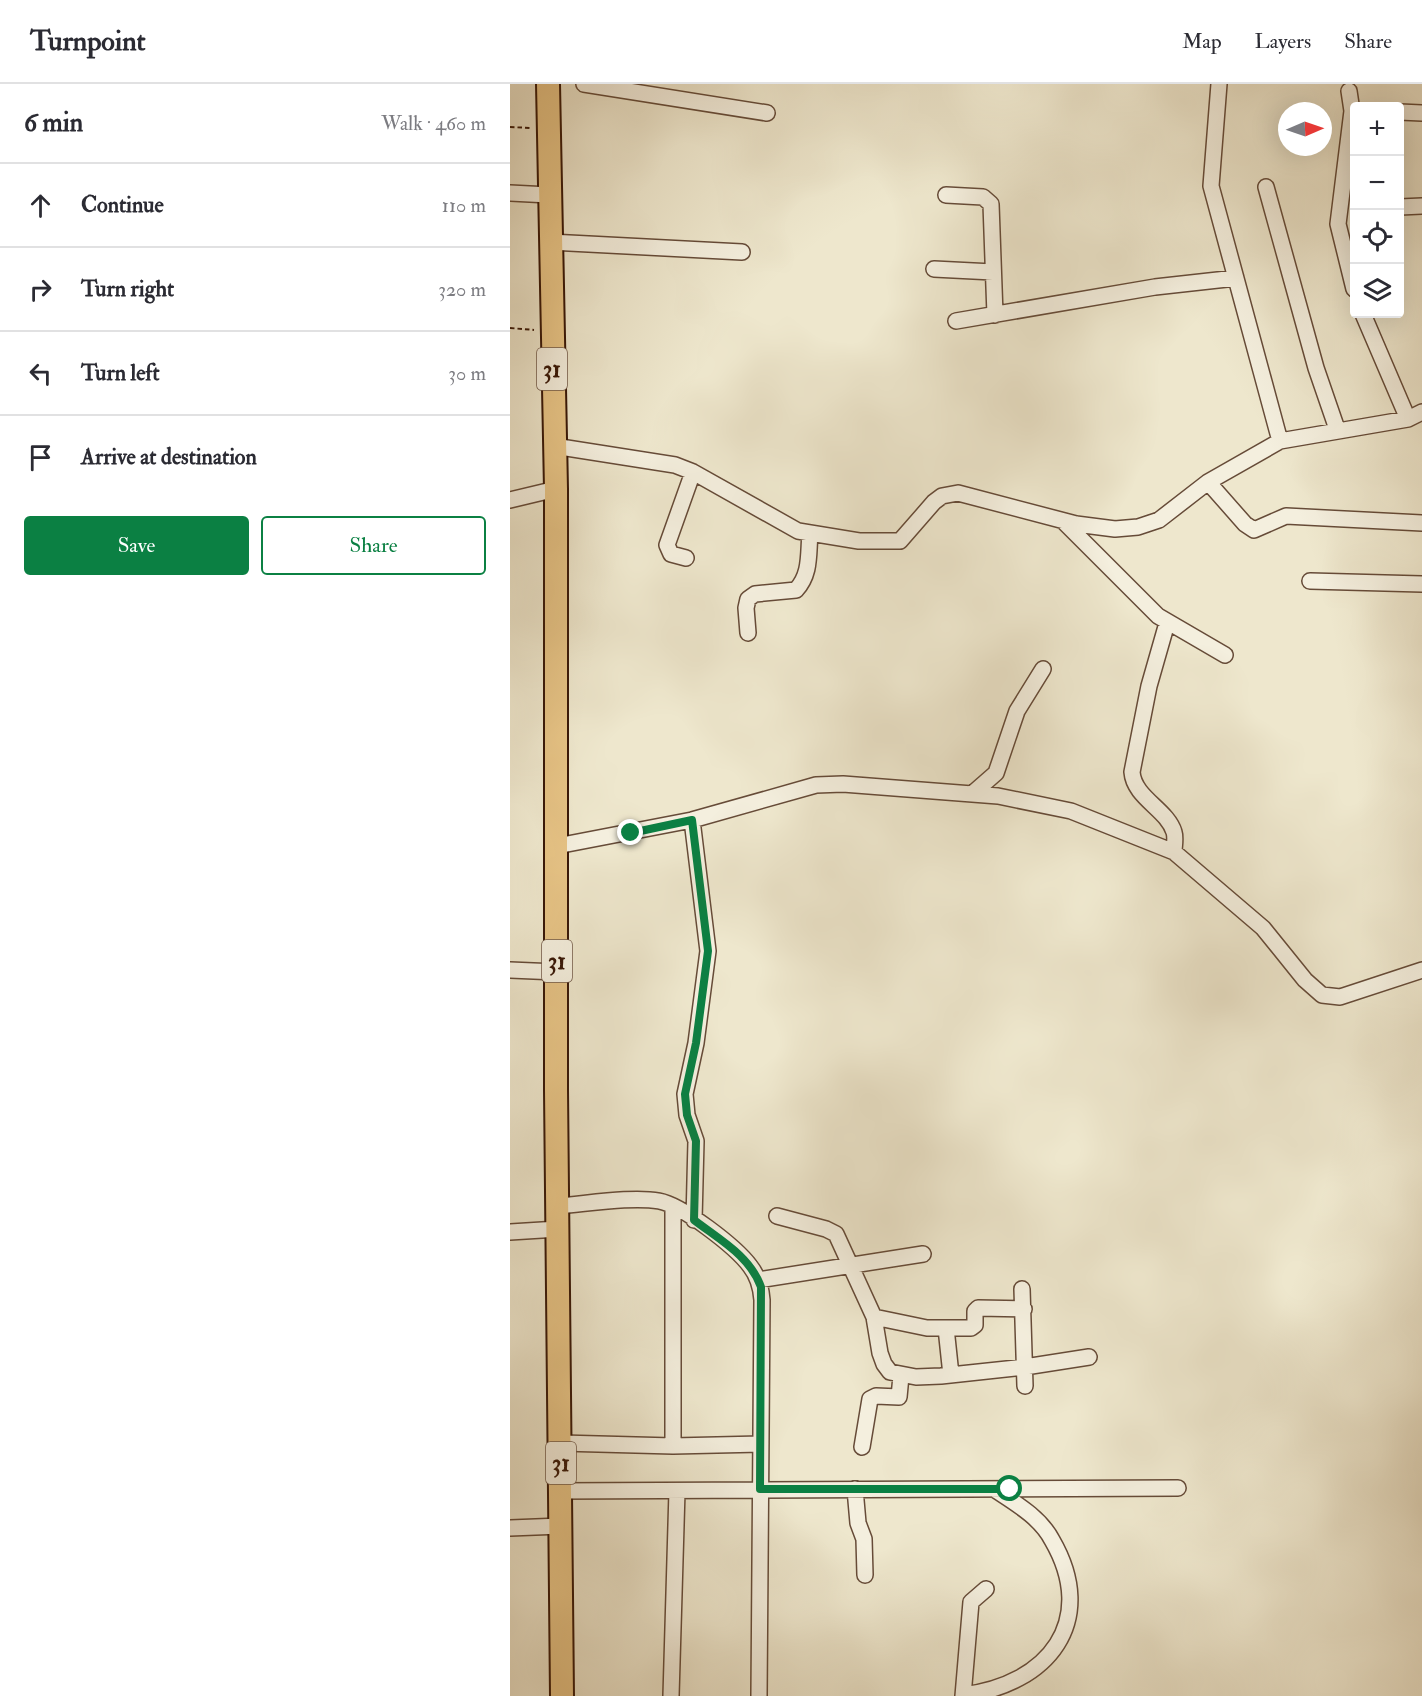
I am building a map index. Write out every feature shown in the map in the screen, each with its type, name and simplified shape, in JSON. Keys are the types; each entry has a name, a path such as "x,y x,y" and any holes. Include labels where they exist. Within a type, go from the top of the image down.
{"highway":[{"name":"31","path":"548,84 547,129 556,489 557,1206 562,1696"}],"street":[{"path":"584,84 766,113"},
{"path":"1219,84 1211,186 1280,441"},
{"path":"1349,91 1351,102"},
{"path":"1404,112 1422,113"},
{"path":"1350,274 1338,231 1348,211 1351,156"},
{"path":"1266,187 1316,368 1337,429"},
{"path":"510,193 549,195"},
{"path":"946,195 983,197 991,204 995,315"},
{"path":"1404,207 1422,206"},
{"path":"550,242 742,252"},
{"path":"934,269 993,272"},
{"path":"956,321 1155,287 1236,278"},
{"path":"1365,318 1408,419"},
{"path":"554,446 666,463 693,472 765,514 810,534 887,543 904,538 934,502 950,494 969,494 1063,521 1115,529 1138,527 1165,516 1208,482 1280,441 1297,440 1337,429 1408,419 1422,412"},
{"path":"686,558 671,554 668,545 693,472"},
{"path":"1208,482 1245,524 1254,530 1286,516 1422,523"},
{"path":"510,500 556,489"},
{"path":"1063,521 1144,604 1167,622 1225,655"},
{"path":"748,633 746,608 748,598 755,594 796,590 803,582 807,573 810,534"},
{"path":"1310,581 1422,584"},
{"path":"1167,622 1149,686 1132,772 1136,785 1169,822 1175,834 1174,852"},
{"path":"972,794 996,773 1017,711 1043,669"},
{"path":"557,846 692,820 805,787 830,784 972,794 1071,811 1174,852 1263,928 1305,980 1322,995 1340,997 1422,970"},
{"path":"692,820 708,951 696,1043 685,1094 687,1115 696,1141 694,1220"},
{"path":"510,970 557,972"},
{"path":"557,1206 649,1200 674,1206 743,1258 758,1280 762,1300 759,1696"},
{"path":"673,1446 674,1206"},
{"path":"777,1216 826,1229 836,1234 874,1317 884,1364 890,1372 901,1376 951,1375 1089,1357"},
{"path":"510,1232 558,1229"},
{"path":"758,1280 923,1254"},
{"path":"1022,1289 1025,1386"},
{"path":"874,1317 911,1326 974,1327 975,1311 978,1308 1024,1309"},
{"path":"945,1328 951,1375"},
{"path":"862,1447 870,1399 876,1396 899,1397 901,1376"},
{"path":"561,1443 673,1446 761,1444"},
{"path":"560,1491 1178,1488"},
{"path":"855,1489 858,1523 864,1539 866,1575"},
{"path":"986,1589 971,1602 963,1696 996,1690 1018,1679 1054,1648 1067,1627 1071,1613 1065,1569 1052,1539 1030,1514 994,1489"},
{"path":"671,1696 677,1491"},
{"path":"510,1528 561,1526"}],"path":[{"path":"510,127 547,129"},
{"path":"510,328 551,331"}],"route":[{"path":"631,833 692,820 708,951 696,1043 685,1094 687,1115 696,1141 694,1220 743,1258 761,1287 760,1489 1010,1489"}]}
